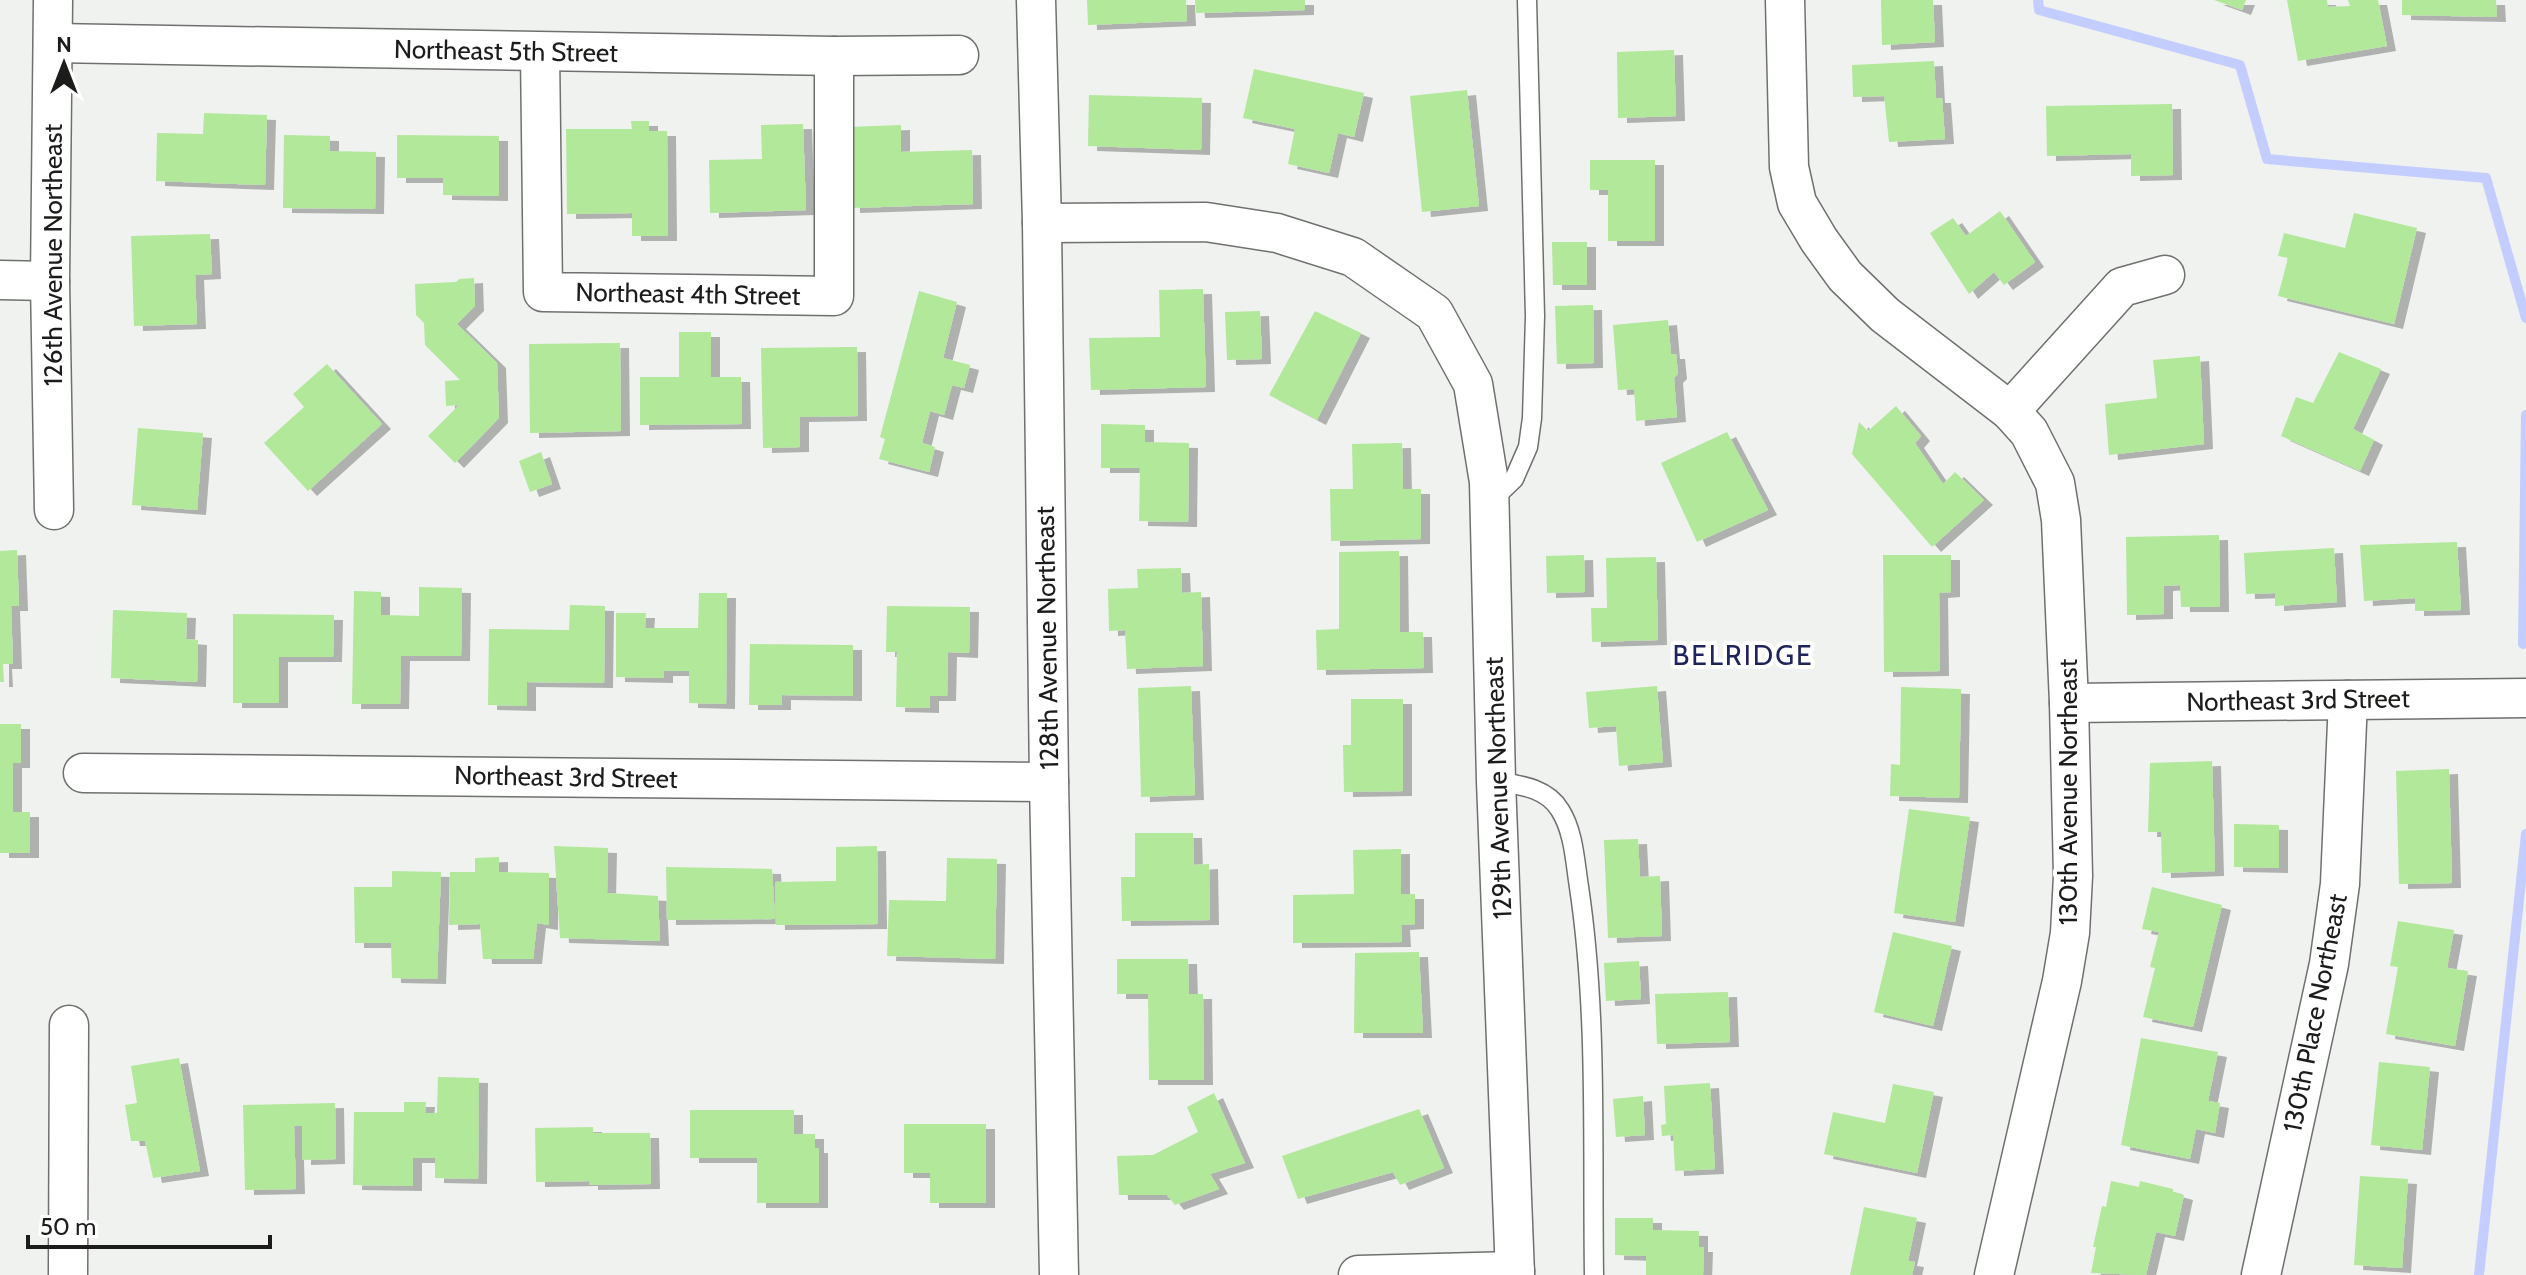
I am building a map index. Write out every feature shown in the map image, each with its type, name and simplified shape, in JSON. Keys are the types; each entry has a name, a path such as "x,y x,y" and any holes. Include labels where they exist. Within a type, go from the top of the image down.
{"street":[{"name":"126th Avenue Northeast","path":"53,0 50,281 54,510"},
{"name":"128th Avenue Northeast","path":"1036,0 1059,1275"},
{"name":"130th Avenue Northeast","path":"1785,0 1789,167 1797,203 1845,276 1885,315 2010,411 2029,432 2055,483 2061,520 2069,703 2073,876 2070,933 2062,981 1994,1275"},
{"name":"Northeast 5th Street","path":"53,43 834,56 959,55"},
{"name":"Northeast 4th Street","path":"540,52 543,292 834,296 834,56"},
{"name":"129th Avenue Northeast","path":"1042,223 1206,222 1277,233 1353,257 1434,313 1473,384 1489,482 1496,781 1515,1273"},
{"path":"2010,411 2122,287 2165,275"},
{"path":"0,280 50,281"},
{"name":"Northeast 3rd Street","path":"2069,703 2526,698"},
{"name":"130th Place Northeast","path":"2261,1275 2329,964 2340,884 2348,700"},
{"name":"Northeast 3rd Street","path":"83,773 1049,782"},
{"path":"68,1275 69,1025"},
{"path":"1358,1275 1515,1273"}],"lane":[{"path":"1489,503 1514,479 1528,447 1532,418 1535,316 1527,0"},
{"path":"1496,781 1543,793 1560,809 1569,830 1582,908 1589,999 1594,1275"}],"building":[{"path":"1087,0 1186,0 1187,21 1088,25"},
{"path":"1195,0 1305,0 1305,10 1196,13"},
{"path":"1881,0 1933,0 1935,42 1882,45"},
{"path":"2214,0 2246,0 2242,10"},
{"path":"2287,0 2327,0 2328,7 2350,6 2348,0 2378,0 2387,46 2298,61"},
{"path":"2402,0 2496,0 2497,17 2402,15"},
{"path":"1674,50 1676,116 1618,118 1617,52"},
{"path":"1934,61 1936,98 1942,98 1945,139 1889,142 1884,96 1853,97 1852,65"},
{"path":"1254,69 1364,93 1354,137 1338,133 1329,173 1288,164 1295,129 1243,118"},
{"path":"1467,90 1479,206 1422,212 1410,96"},
{"path":"1089,95 1202,98 1201,150 1088,146"},
{"path":"2172,104 2173,175 2131,176 2131,154 2047,156 2046,106"},
{"path":"204,113 267,115 265,185 156,181 157,133 203,134"},
{"path":"631,121 649,121 649,131 667,131 668,236 632,236 632,213 567,214 566,129 632,129"},
{"path":"803,124 806,210 710,213 709,160 762,159 761,125"},
{"path":"901,125 901,152 972,150 973,204 851,208 849,127"},
{"path":"284,135 330,136 330,151 376,152 375,209 283,208"},
{"path":"397,135 499,136 499,196 443,195 443,178 397,178"},
{"path":"1590,160 1655,160 1655,241 1608,241 1608,190 1590,190"},
{"path":"2000,211 2035,262 2004,285 1994,272 1969,294 1930,233 1953,218 1966,236"},
{"path":"2354,213 2417,228 2394,324 2278,296 2288,258 2278,256 2284,233 2345,248"},
{"path":"210,234 212,274 195,275 197,324 134,326 131,236"},
{"path":"1552,242 1587,242 1587,285 1553,285"},
{"path":"474,278 475,306 457,324 497,363 499,418 455,463 428,436 459,405 446,406 445,381 460,380 425,345 424,323 416,315 415,284"},
{"path":"1203,289 1206,387 1091,390 1089,338 1160,337 1159,290"},
{"path":"919,291 957,302 943,358 970,365 964,388 952,385 944,415 930,411 922,443 935,447 929,472 879,459 885,439 880,437"},
{"path":"1593,305 1594,363 1557,364 1555,306"},
{"path":"1260,311 1262,359 1227,360 1225,312"},
{"path":"1315,311 1361,333 1317,420 1269,395"},
{"path":"1668,320 1671,354 1676,354 1678,374 1674,378 1677,417 1636,421 1634,389 1618,390 1613,325"},
{"path":"679,332 711,332 711,377 741,377 742,424 640,425 640,377 679,377"},
{"path":"620,343 621,431 530,433 529,344"},
{"path":"857,347 858,416 800,417 800,447 763,448 761,348"},
{"path":"2339,352 2381,369 2353,429 2374,440 2360,471 2281,436 2296,397 2313,403"},
{"path":"2200,356 2204,444 2109,455 2105,404 2157,398 2153,360"},
{"path":"327,364 382,424 308,491 264,443 304,407 293,394"},
{"path":"1896,406 1921,436 1915,443 1943,484 1955,472 1984,500 1932,547 1852,454 1859,422 1868,431"},
{"path":"1101,424 1145,425 1145,442 1189,443 1188,522 1139,521 1140,468 1101,468"},
{"path":"138,428 203,433 197,510 132,505"},
{"path":"1727,432 1768,510 1697,542 1661,463"},
{"path":"1402,443 1403,489 1421,489 1421,539 1331,541 1330,489 1353,489 1352,444"},
{"path":"541,452 552,484 530,492 519,461"},
{"path":"2219,535 2220,607 2181,607 2180,585 2164,586 2164,614 2127,615 2126,537"},
{"path":"2457,542 2461,610 2415,611 2415,598 2364,601 2360,545"},
{"path":"2334,548 2337,602 2275,606 2275,593 2246,594 2244,553"},
{"path":"17,550 19,606 11,606 13,664 3,664 4,682 0,682 0,551"},
{"path":"1399,551 1400,632 1423,632 1424,668 1317,670 1316,630 1339,629 1339,552"},
{"path":"1584,555 1585,592 1547,593 1546,556"},
{"path":"1883,555 1951,555 1951,592 1939,593 1940,671 1884,672"},
{"path":"1656,557 1658,640 1592,642 1591,608 1607,608 1606,558"},
{"path":"1181,568 1182,593 1201,592 1203,666 1127,669 1125,630 1109,631 1108,589 1138,588 1137,569"},
{"path":"419,587 462,588 461,656 401,656 400,704 352,704 354,591 381,592 381,615 419,616"},
{"path":"699,593 727,593 726,704 689,703 689,671 664,671 664,678 616,677 616,613 646,613 645,628 698,628"},
{"path":"570,605 605,606 604,683 527,682 527,706 488,705 489,629 569,630"},
{"path":"887,606 970,607 969,653 948,652 947,696 930,696 930,708 896,707 897,652 886,652"},
{"path":"113,610 187,613 186,639 198,640 197,682 111,678"},
{"path":"233,614 334,615 333,657 279,657 279,703 233,703"},
{"path":"750,644 853,645 853,696 782,695 782,705 749,705"},
{"path":"1191,686 1195,795 1141,797 1138,688"},
{"path":"1657,686 1663,762 1619,766 1616,726 1589,728 1586,692"},
{"path":"1901,687 1961,689 1959,798 1890,796 1891,764 1900,765"},
{"path":"1351,699 1403,699 1403,791 1344,792 1343,745 1351,745"},
{"path":"0,724 21,724 21,763 13,763 13,812 30,812 30,853 0,853"},
{"path":"2212,761 2215,871 2162,873 2161,832 2148,832 2150,763"},
{"path":"2449,769 2452,883 2399,884 2396,771"},
{"path":"1909,809 1970,817 1955,922 1894,913"},
{"path":"2234,824 2279,825 2279,868 2234,867"},
{"path":"1135,833 1193,833 1194,865 1209,864 1210,920 1122,921 1121,877 1135,877"},
{"path":"1638,839 1640,877 1660,876 1662,936 1608,938 1604,840"},
{"path":"554,846 608,848 607,893 658,896 660,941 560,938"},
{"path":"877,846 878,924 776,925 775,882 836,881 836,847"},
{"path":"1401,849 1401,894 1415,894 1415,924 1401,925 1402,942 1293,943 1293,895 1354,894 1353,850"},
{"path":"499,857 499,872 549,873 549,925 537,923 533,959 483,959 480,924 449,925 450,872 475,872 475,858"},
{"path":"947,858 997,859 995,959 887,956 889,900 946,901"},
{"path":"666,867 772,869 775,919 667,920"},
{"path":"392,871 441,872 437,979 392,978 391,943 355,943 354,887 392,887"},
{"path":"2152,887 2222,905 2193,1027 2143,1017 2155,968 2150,967 2159,932 2142,929"},
{"path":"2398,921 2454,930 2447,968 2468,971 2455,1046 2386,1034 2398,967 2390,966"},
{"path":"1893,932 1952,946 1933,1026 1874,1012"},
{"path":"1419,952 1423,1033 1354,1033 1355,953"},
{"path":"1117,959 1188,959 1189,994 1203,994 1204,1080 1149,1080 1148,994 1117,994"},
{"path":"1639,961 1641,999 1606,1001 1604,963"},
{"path":"1728,992 1730,1042 1657,1044 1655,994"},
{"path":"2141,1038 2218,1052 2208,1101 2220,1103 2215,1133 2196,1129 2190,1159 2121,1145"},
{"path":"179,1058 200,1171 153,1178 145,1141 131,1141 125,1105 137,1103 131,1066"},
{"path":"2379,1062 2430,1067 2422,1150 2371,1145"},
{"path":"438,1077 479,1078 478,1179 435,1178 435,1158 413,1158 413,1186 353,1185 354,1112 404,1112 404,1102 426,1102 425,1113 437,1113"},
{"path":"1710,1083 1715,1169 1675,1171 1673,1135 1662,1136 1661,1125 1666,1124 1664,1086"},
{"path":"1893,1084 1934,1092 1917,1173 1824,1154 1833,1112 1885,1123"},
{"path":"1214,1093 1245,1163 1210,1174 1219,1189 1175,1205 1167,1195 1119,1195 1117,1156 1153,1155 1198,1132 1187,1107"},
{"path":"1643,1096 1645,1135 1616,1137 1613,1099"},
{"path":"335,1103 336,1159 302,1160 302,1126 294,1126 296,1189 245,1190 243,1105"},
{"path":"1419,1109 1444,1168 1400,1185 1393,1172 1298,1199 1282,1156"},
{"path":"690,1110 794,1110 794,1134 815,1134 815,1148 819,1148 819,1203 757,1203 757,1158 690,1158"},
{"path":"904,1124 986,1124 986,1203 930,1203 930,1173 904,1173"},
{"path":"593,1127 593,1133 650,1133 651,1184 536,1182 535,1128"},
{"path":"2360,1176 2408,1179 2402,1268 2354,1265"},
{"path":"2111,1181 2139,1187 2140,1181 2184,1195 2175,1236 2156,1232 2146,1275 2091,1273 2096,1247 2093,1247"},
{"path":"1864,1207 1917,1218 1908,1261 1915,1262 1912,1275 1850,1275"},
{"path":"1615,1218 1653,1218 1653,1230 1699,1231 1699,1247 1704,1247 1703,1275 1646,1275 1646,1256 1615,1255"}],"waterway":[{"path":"2038,0 2039,10 2240,65 2267,159 2486,178 2526,318"},
{"path":"2523,644 2526,415"},
{"path":"2479,1275 2526,834"}],"district":[{"name":"BELRIDGE","path":"1743,655"}]}
